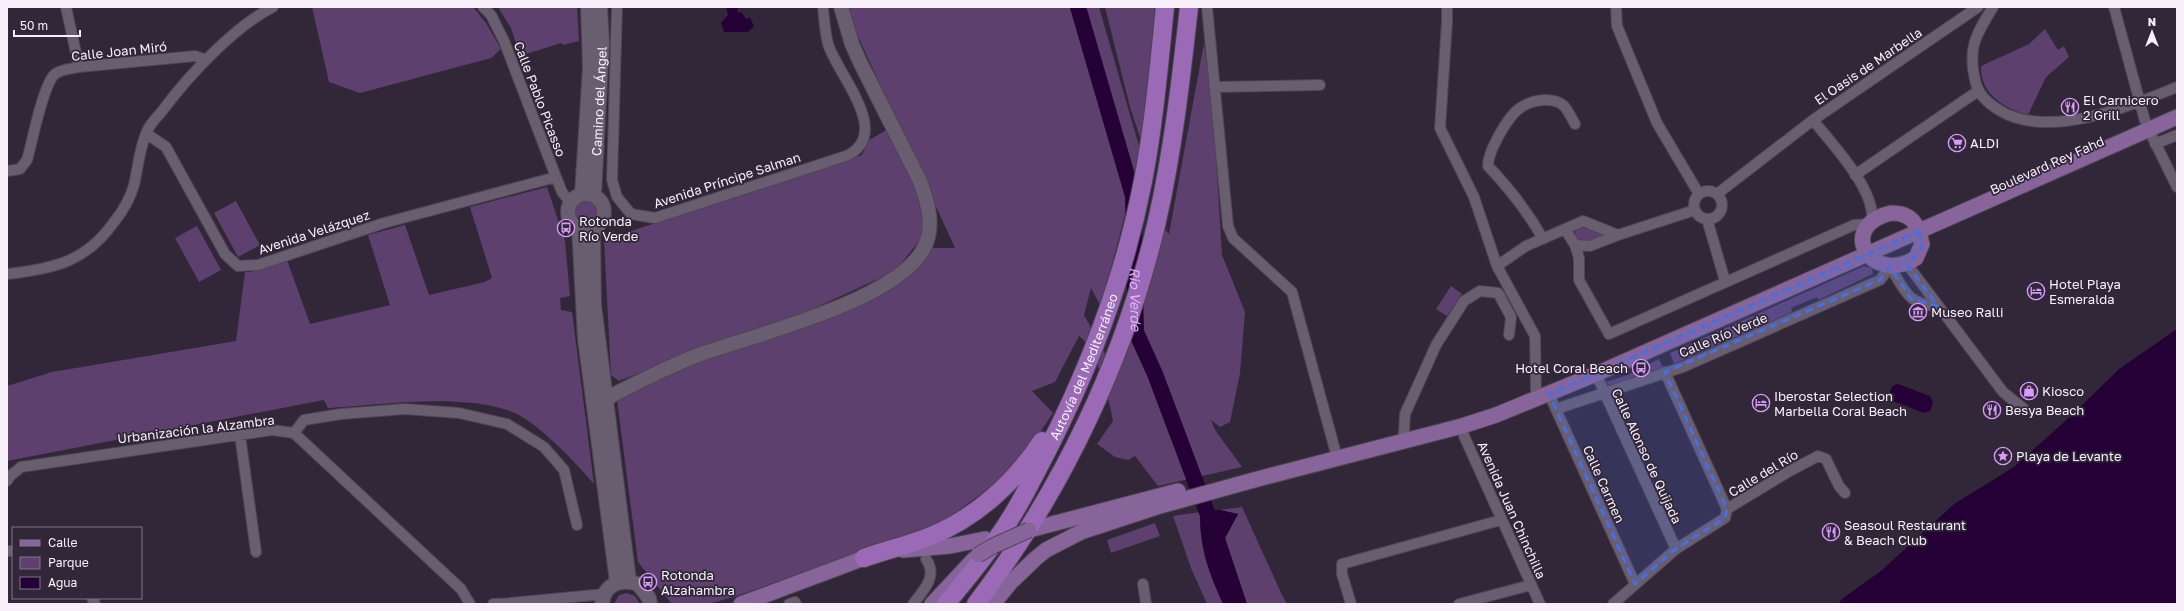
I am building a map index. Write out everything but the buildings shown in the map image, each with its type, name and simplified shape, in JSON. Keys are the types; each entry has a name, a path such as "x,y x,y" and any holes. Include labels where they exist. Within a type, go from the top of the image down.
{"highway":[{"name":"Autovía del Mediterráneo","path":"946,604 977,560 997,539 1020,500 1068,408 1089,363 1110,306 1129,242 1143,182 1153,126 1165,7"},
{"name":"Autovía del Mediterráneo","path":"976,604 996,578 1043,506 1100,392 1121,341 1142,276 1157,221 1177,118 1189,7"},
{"path":"864,558 933,535 977,510 1019,472 1053,423 1068,408"}],"main road":[{"name":"Boulevard Rey Fahd","path":"2147,126 2177,107"},
{"name":"Boulevard Rey Fahd","path":"1865,250 2147,126 2177,117"},
{"path":"1891,213 1908,216 1918,227 1922,244 1920,252 1916,258 1907,264 1890,266 1875,262 1865,250 1863,235 1870,222 1891,213"},
{"path":"1253,476 1335,450 1460,418 1596,374 1865,250"},
{"path":"741,604 864,558 890,552 950,546 1036,528 1158,501 1253,476 1462,426 1865,250"},
{"path":"993,604 1023,570 1046,550 1081,532 1158,501"},
{"path":"932,604 993,546 1036,528"}],"street":[{"path":"66,7 79,67"},
{"path":"7,274 41,270 62,264 81,256 97,244 124,208 133,186 148,130 180,87 206,60 260,13 273,7"},
{"name":"Calle Pablo Picasso","path":"483,7 491,15 504,41 562,192 570,202"},
{"name":"Camino del Ángel","path":"588,7 590,67 588,194"},
{"name":"Camino del Ángel","path":"588,194 602,43 600,7"},
{"name":"Avenida Príncipe Salman","path":"617,7 612,180 617,197 631,214 655,218 856,152 863,143 865,126 863,114 828,44 822,7"},
{"path":"605,399 679,362 785,328 850,302 902,272 916,260 924,248 929,233 930,217 925,194 920,181 860,62 852,44 841,7"},
{"path":"1207,7 1228,226 1233,238 1292,292 1335,450"},
{"path":"1446,7 1447,22 1440,128 1474,197 1497,266 1535,336 1542,392"},
{"path":"1616,7 1617,26 1657,123 1698,194"},
{"name":"El Oasis de Marbella","path":"1870,222 1873,212 1869,199 1855,175 1813,120 1978,7"},
{"path":"1993,7 1981,24 1973,45 1972,68 1978,91 1992,106 2003,113 2028,122 2065,122 2140,102 2177,87"},
{"path":"2114,7 2147,126 2177,187"},
{"name":"Calle Joan Miró","path":"7,171 20,169 27,160 46,91 54,75 61,71 79,67 195,56 206,60"},
{"path":"1215,87 1320,85"},
{"path":"1855,175 1978,91"},
{"path":"1543,239 1532,219 1506,185 1488,166 1488,157 1512,116 1520,108 1538,100 1551,100 1564,106 1575,124"},
{"path":"1717,194 1813,120"},
{"name":"Avenida Velázquez","path":"147,134 166,147 225,254 238,266 258,265 384,223 556,176"},
{"path":"2155,144 2177,135"},
{"path":"1706,219 1715,216 1721,210 1722,201 1717,194 1709,190 1698,194 1694,204 1695,210 1699,215 1706,219 1726,281"},
{"path":"588,194 602,204 604,215 602,221 586,229 574,225 568,214 570,202 588,194"},
{"name":"El Oasis de Marbella","path":"1869,199 1882,210 1891,213"},
{"path":"1575,245 1590,246 1695,210"},
{"path":"1497,266 1526,246 1582,221 1618,236"},
{"path":"1566,229 1575,245 1579,258 1579,280 1609,334 1854,225 1870,222"},
{"path":"586,229 623,582"},
{"path":"586,229 585,338 623,582"},
{"path":"1907,264 2003,392 2024,410"},
{"path":"1890,266 1911,299 1927,305 1938,306"},
{"name":"Calle Río Verde","path":"1556,409 1665,372 1732,346 1880,280 1890,266"},
{"path":"1404,433 1405,414 1436,345 1464,300 1480,291 1498,293 1511,317 1509,335"},
{"path":"1665,372 1727,509"},
{"name":"Calle Alonso de Quijada","path":"1596,374 1676,549"},
{"name":"Calle Carmen","path":"1542,392 1556,409 1635,584"},
{"path":"294,433 304,420 341,414 405,409 459,413 507,424 544,447 564,470 577,524"},
{"name":"Avenida Juan Chinchilla","path":"1462,426 1464,436 1540,604"},
{"name":"Urbanización la Alzambra","path":"7,481 10,476 21,467 272,430 294,433 461,589 470,604"},
{"path":"240,435 256,552"},
{"name":"Calle del Río","path":"1613,604 1676,549 1726,518 1727,509 1788,472 1818,456 1826,459 1839,486 1845,493"},
{"path":"1351,604 1342,574 1342,564 1501,520"},
{"path":"913,604 931,576 932,566 926,558"},
{"path":"493,604 604,599 623,582 638,584 649,598 650,604"},
{"path":"1143,584 1146,604"},
{"path":"1459,604 1531,585"},
{"path":"510,603 542,604"}],"highlighted area":[{"path":"1919,231 1922,244 1920,252 1907,264 1938,306 1911,299 1890,267 1880,280 1665,372 1727,509 1725,518 1676,549 1635,584 1549,394"}],"green space":[{"path":"312,7 473,7 486,23 501,49 491,58 360,93 329,82"},
{"path":"498,7 577,7 579,41 563,45 561,43 520,56 511,28"},
{"path":"848,7 1099,7 1141,153 1101,307 1091,288 1084,315 1116,374 1139,317 1164,228 1169,234 1204,43 1214,123 1222,255 1245,312 1240,373 1230,422 1220,427 1211,420 1215,430 1242,467 1158,486 1135,456 1128,460 1115,457 1097,444 1113,421 1109,400 1097,363 1085,342 1079,336 1055,382 1032,391 1053,413 1015,469 943,522 734,597 708,604 672,604 638,562 617,400 709,355 906,277 932,248 955,248 851,21"},
{"path":"1105,7 1155,7 1142,143 1130,107"},
{"path":"2045,29 2058,50 2064,46 2069,57 2046,77 2028,115 2003,104 1989,92 1982,76 1981,66 2029,44"},
{"path":"890,128 919,189 924,217 920,240 895,271 804,313 696,351 619,381 611,375 604,240 862,155 869,140"},
{"path":"547,187 565,241 570,296 560,298 561,310 572,312 594,484 555,443 521,416 510,411 489,406 444,401 328,408 324,400 7,461 7,386 52,372 236,341 245,272 250,272 287,260 310,324 390,305 368,235 405,225 429,295 485,282 492,278 470,207"},
{"path":"586,199 595,203 599,212 595,221 586,225 577,221 573,212 577,203"},
{"path":"236,201 260,245 238,257 214,213"},
{"path":"197,226 221,270 199,282 175,238"},
{"path":"1580,227 1607,234 1590,242 1582,242 1575,237 1575,229"},
{"path":"1864,266 1872,268 1873,274 1818,300 1817,297 1791,308 1792,312 1674,364 1670,353"},
{"path":"1451,286 1462,294 1447,316 1436,309"},
{"path":"1659,359 1663,368 1611,387 1606,382 1628,375"},
{"path":"1242,507 1287,604 1247,604 1225,538 1238,514 1220,510"},
{"path":"1200,512 1200,525 1206,560 1223,604 1207,604 1191,568 1173,516"},
{"path":"1155,523 1160,536 1111,553 1107,540"},
{"path":"627,593 635,596 640,604 614,604 619,595"}],"water":[{"path":"726,7 738,7 737,12 742,13 746,19 750,18 754,26 748,32 724,32 721,23 728,15"},
{"path":"2177,329 2177,604 1838,604 1843,598 1881,571 1954,504 2014,467 2072,415 2119,369"},
{"path":"1898,384 1930,396 1933,402 1930,411 1924,413 1893,401 1889,395 1892,386"},
{"path":"1220,510 1238,514 1225,538 1247,604 1223,604 1206,560 1201,538 1200,512"}],"waterway":[{"name":"Rio Verde","path":"1078,7 1133,196 1136,332 1155,374 1214,531"}],"place":[{"name":"El Carnicero 2 Grill","path":"2070,107"},
{"name":"ALDI","path":"1957,143"},
{"name":"Rotonda Río Verde","path":"566,228"},
{"name":"Hotel Playa Esmeralda","path":"2036,291"},
{"name":"Museo Ralli","path":"1918,312"},
{"name":"Hotel Coral Beach","path":"1641,368"},
{"name":"Kiosco","path":"2029,391"},
{"name":"Iberostar Selection Marbella Coral Beach","path":"1761,403"},
{"name":"Besya Beach","path":"1992,410"},
{"name":"Playa de Levante","path":"2003,456"},
{"name":"Seasoul Restaurant & Beach Club","path":"1831,532"},
{"name":"Rotonda Alzahambra","path":"648,582"}]}
